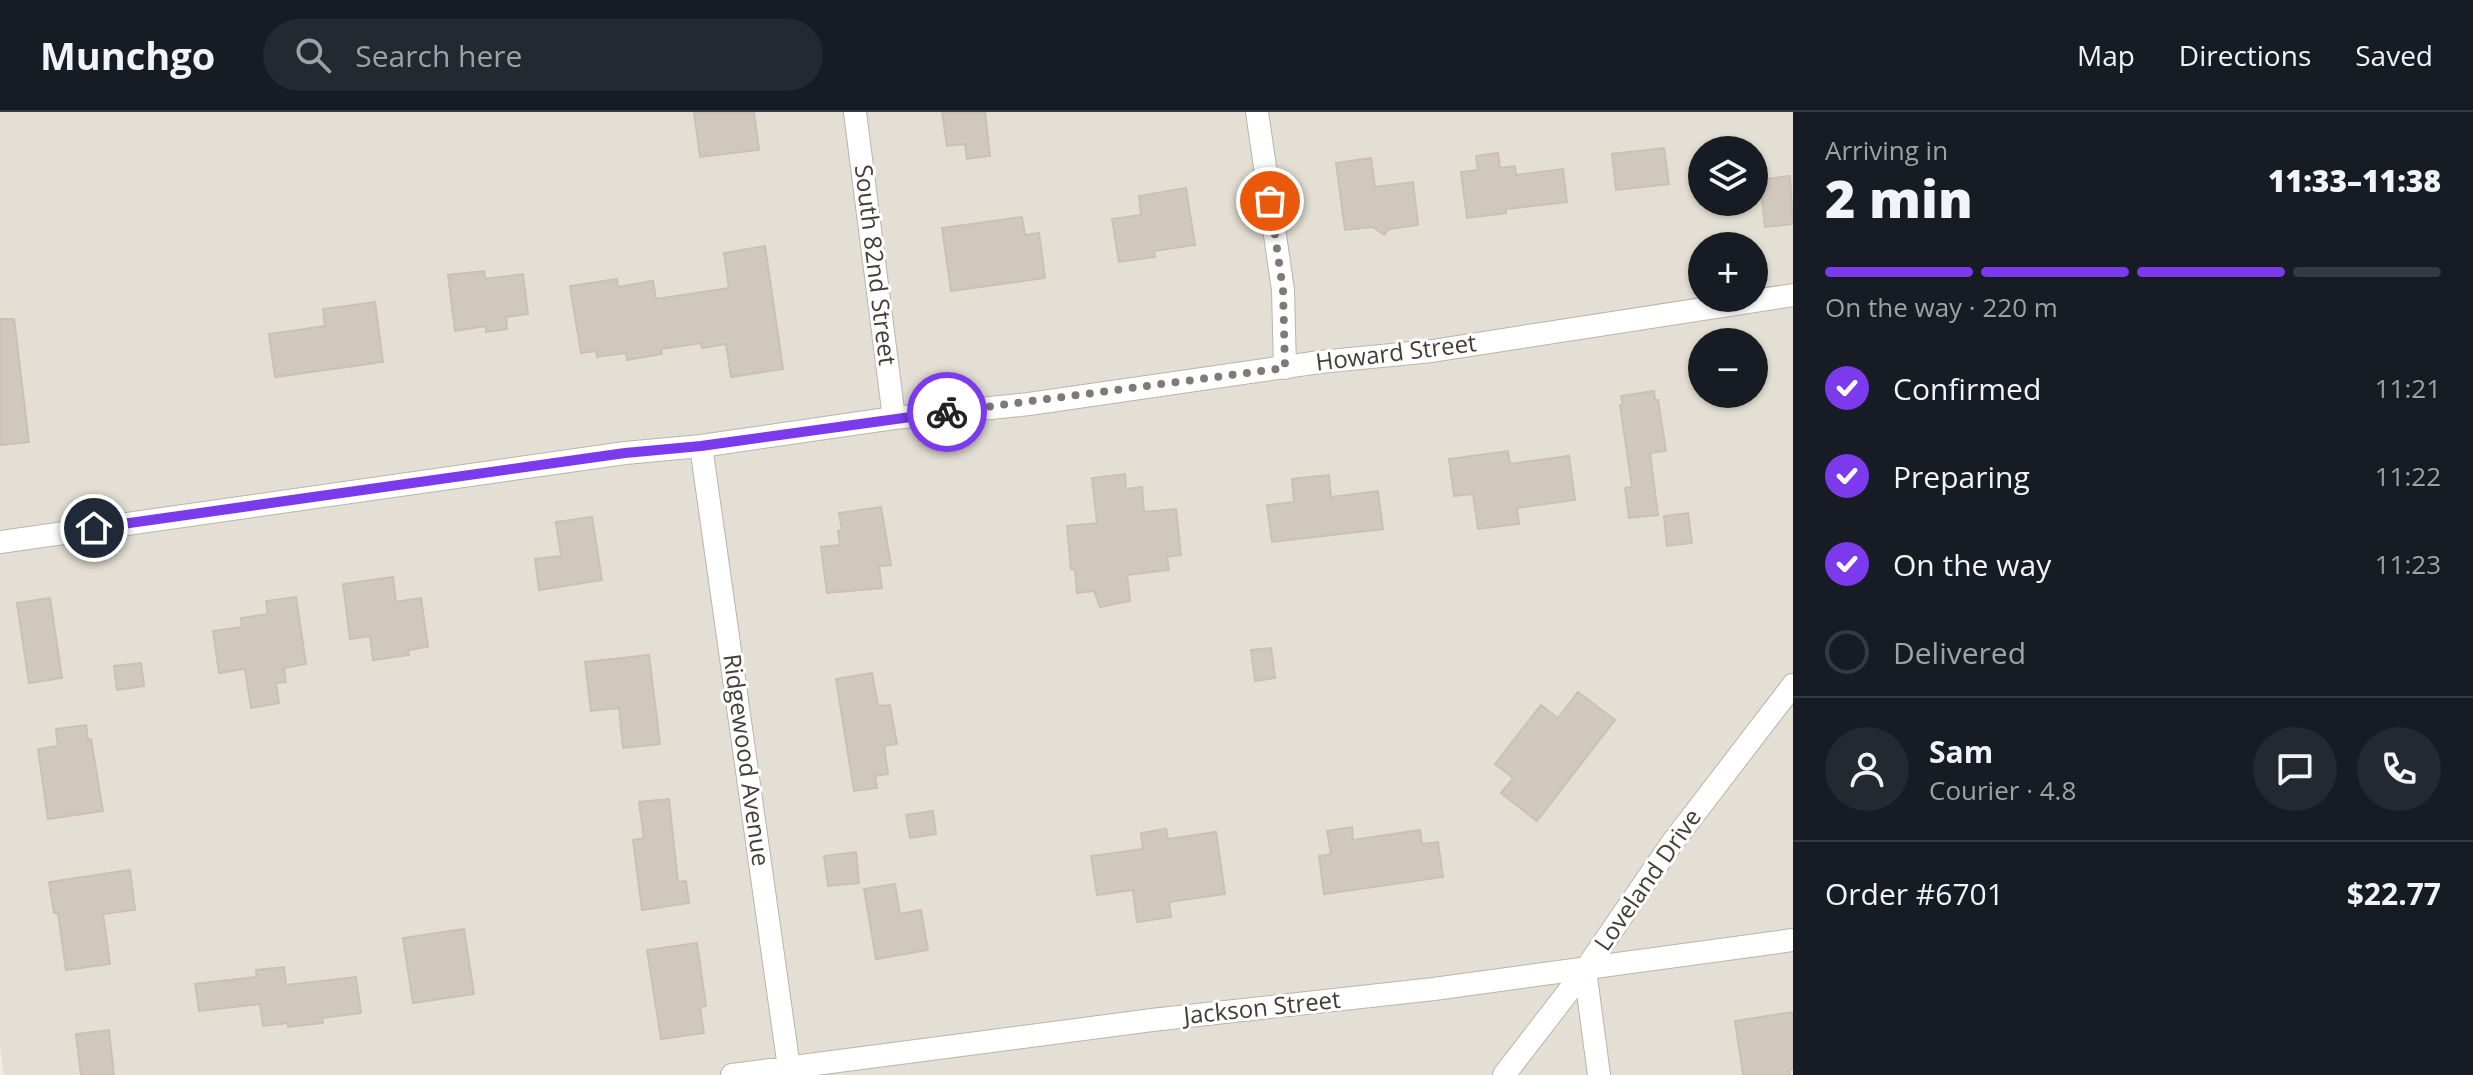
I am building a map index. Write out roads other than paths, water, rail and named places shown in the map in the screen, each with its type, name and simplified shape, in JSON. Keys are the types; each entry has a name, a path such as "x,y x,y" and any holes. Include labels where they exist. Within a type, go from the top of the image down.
{"street":[{"name":"South 82nd Street","path":"855,112 894,418"},
{"path":"1257,112 1283,290 1285,368"},
{"name":"Howard Street","path":"0,542 625,453 701,446 894,418 1029,404 1432,351 1793,295"},
{"name":"Ridgewood Avenue","path":"701,446 790,1072"},
{"name":"Loveland Drive","path":"1504,1075 1585,970 1672,843 1793,685"},
{"name":"Jackson Street","path":"732,1075 790,1072 1152,1020 1585,970 1793,940"},
{"path":"1585,970 1599,1075"}]}
